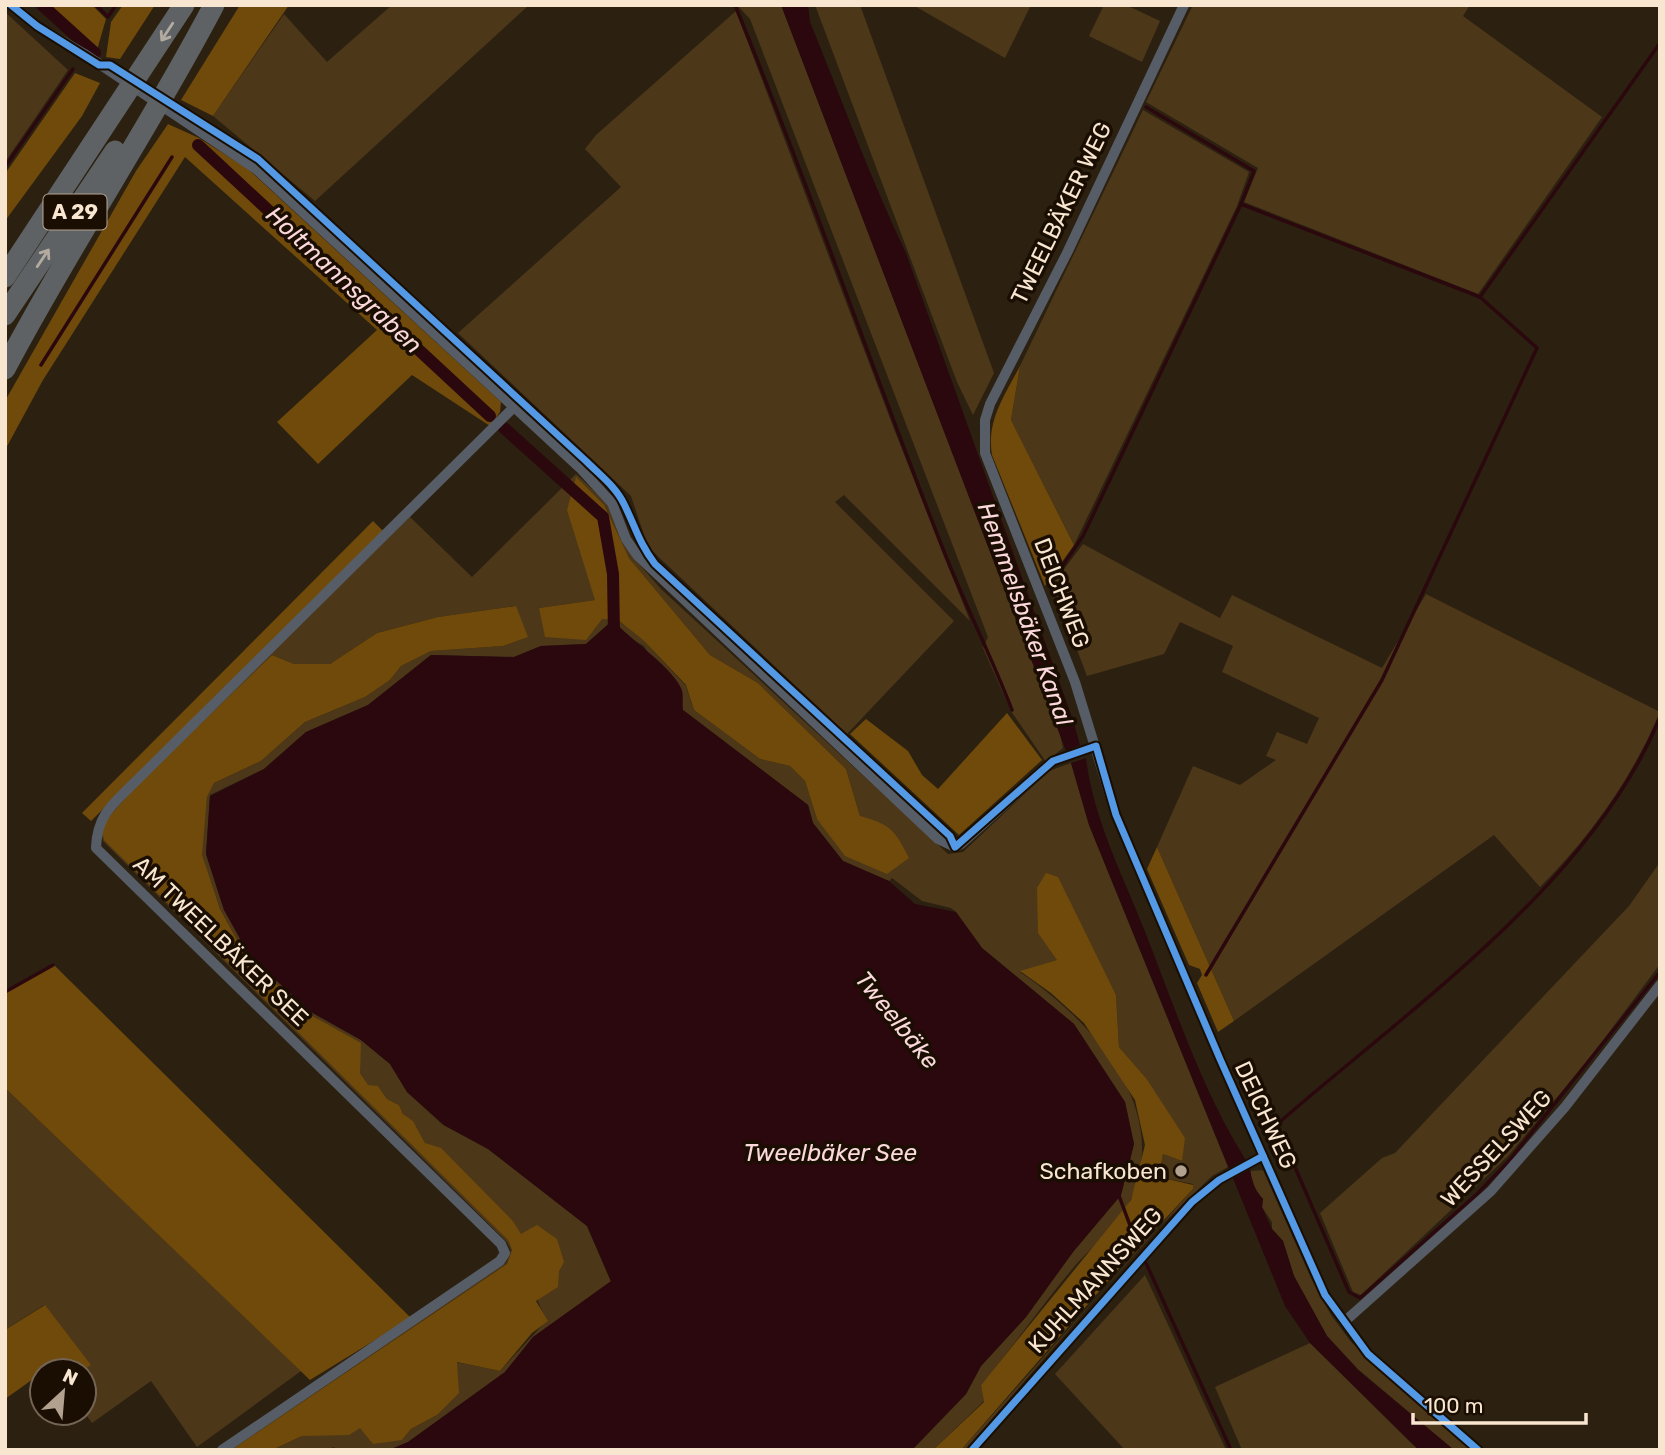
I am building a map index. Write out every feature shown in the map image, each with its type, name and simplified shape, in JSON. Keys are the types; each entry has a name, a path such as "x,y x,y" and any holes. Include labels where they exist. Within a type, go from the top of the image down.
{"highway":[{"name":"A 29","path":"5,277 184,5"},
{"name":"A 29","path":"5,315 148,112 212,5"},
{"path":"5,369 148,112"},
{"path":"5,251 108,122"},
{"path":"5,356 34,314"}],"street":[{"path":"11,5 37,26 83,53 256,169 580,468 612,503 626,539 637,555 938,839 955,847 961,844 1053,761 1096,746"},
{"name":"TWEELBÄKER WEG","path":"983,441 990,404 1067,253 1184,5"},
{"name":"AM TWEELBÄKER SEE","path":"222,1450 500,1261 505,1253 501,1244 96,848 97,826 102,817 137,780 514,407"},
{"name":"DEICHWEG","path":"983,441 985,453 1075,682 1116,815 1259,1158 1325,1295 1367,1354 1478,1450"},
{"name":"WESSELSWEG","path":"1344,1322 1491,1191 1565,1107 1660,985"},
{"name":"KUHLMANNSWEG","path":"972,1450 1192,1202 1219,1180 1259,1158"}],"shaded area":[{"path":"48,5 92,5 106,19 97,50"},
{"path":"123,5 155,5 120,59 106,57 111,22"},
{"path":"240,5 289,5 213,116 181,100"},
{"path":"392,5 529,5 315,201 213,116 284,14 327,62"},
{"path":"737,5 781,5 1060,734 1063,748 1046,762 1011,711 983,648 988,637 750,19"},
{"path":"815,5 860,5 994,373 973,415 957,382"},
{"path":"913,5 1031,5 1005,58"},
{"path":"1104,5 1126,5 1160,21 1142,62 1089,36"},
{"path":"1193,5 1470,5 1463,16 1602,117 1478,294 1244,202 1258,168 1146,102"},
{"path":"736,11 894,429 970,621 844,495 835,502 954,621 847,734 648,547 631,496 458,333 621,187 585,149 596,135"},
{"path":"5,12 68,70 5,162"},
{"path":"75,73 100,83 82,116 5,221 5,174"},
{"path":"1143,110 1249,172 1237,206 1074,545 1011,420 1020,366"},
{"path":"168,124 199,138 248,169 501,402 500,412 490,426 412,375 318,464 277,422 377,330 185,157 43,380 5,450 5,401 136,171"},
{"path":"1020,366 1011,420 1074,545 1045,586 992,455 994,420"},
{"path":"576,474 607,503 632,556 661,589 948,854 963,852 1049,771 1071,763 1089,825 1228,1167 1212,1176 1159,1228 1193,1189 1193,1184 1159,1177 1163,1154 1182,1161 1146,1078 1119,1047 1116,995 1087,939 1057,960 1020,972 1073,1015 1118,1069 1133,1100 1141,1132 1141,1165 1131,1199 1120,1218 1073,1268 981,1385 984,1401 933,1450 912,1450 966,1394 981,1366 1026,1317 1073,1252 1121,1195 1134,1144 1125,1102 1074,1024 982,948 956,912 951,908 922,901 892,878 889,881 843,861 813,823 808,805 683,710 644,646 626,636 613,620 586,644 541,646 514,657 431,655 368,705 306,732 264,769 210,795 206,854 224,910 311,1012 361,1040 390,1064 407,1092 443,1125 488,1149 587,1226 611,1282 533,1337 505,1372 408,1442 389,1450 337,1450 334,1447 326,1450 272,1450 302,1436 360,1427 402,1440 411,1429 437,1415 456,1362 500,1371 547,1320 536,1295 524,1245 513,1221 425,1143 399,1105 387,1099 378,1086 368,1086 360,1073 360,1043 311,1015 247,958 220,909 201,855 207,797 214,783 261,761 305,722 365,697 390,680 401,666 431,651 503,646 527,637 515,606 438,617 377,633 330,664 294,664 272,655 101,826 508,1240 512,1250 507,1264 231,1450 417,1320 506,1263 511,1250 507,1242 103,841 100,826 139,782 410,517 472,577","holes":["620,541 629,558 710,655 758,683 846,769 860,816 817,819 805,781 790,766 760,759 694,710 686,686 644,641 618,620 539,608 595,600"]},
{"path":"576,477 604,505 629,558 710,655 758,683 846,769 860,816 890,829 909,858 887,874 845,856 817,819 805,781 790,766 760,759 694,710 686,685 644,641 618,620 602,619 586,640 545,637 539,608 595,600 567,510"},
{"path":"373,521 383,531 91,821 82,813"},
{"path":"1083,544 1220,618 1232,595 1382,668 1426,594 1660,712 1637,760 1609,805 1559,868 1540,887 1494,835 1234,1021 1157,847 1193,766 1240,785 1276,760 1266,756 1277,732 1307,744 1319,718 1222,672 1233,646 1180,622 1164,654 1087,676 1052,585"},
{"path":"516,606 528,637 503,646 431,651 401,666 390,680 365,697 305,722 261,761 214,783 207,797 202,855 220,909 247,958 311,1015 361,1043 360,1073 368,1085 378,1086 387,1099 399,1105 403,1114 413,1121 425,1143 441,1148 513,1221 521,1234 537,1225 557,1239 564,1262 559,1271 558,1287 536,1301 548,1321 532,1333 500,1371 457,1362 459,1393 437,1415 411,1429 402,1440 373,1444 360,1428 349,1435 302,1436 272,1450 231,1450 507,1264 512,1250 508,1240 104,840 101,826 139,783 272,655 294,664 330,664 377,633 438,617"},
{"path":"1007,713 1042,760 959,835 850,734 866,719 908,751 922,775 938,789"},
{"path":"1157,847 1234,1021 1218,1032 1197,983 1202,975 1200,969 1189,965 1147,869"},
{"path":"1660,862 1660,964 1589,1059 1508,1156 1361,1295 1353,1292 1320,1213 1382,1158 1395,1153 1629,906"},
{"path":"1046,873 1058,877 1116,995 1119,1047 1146,1078 1185,1138 1182,1161 1163,1154 1159,1177 1193,1185 1193,1189 1122,1265 961,1450 933,1450 984,1402 981,1385 1131,1200 1145,1145 1135,1100 1084,1023 1051,993 1020,971 1057,960 1038,933 1037,888"},
{"path":"54,965 411,1318 310,1380 5,1088 5,993"},
{"path":"5,1088 301,1371 197,1447 151,1381 98,1419 98,1357 84,1357 44,1305 5,1330"},
{"path":"1263,1170 1311,1278 1331,1315 1351,1342 1471,1450 1454,1450 1359,1370 1327,1336 1294,1276 1283,1241 1272,1229 1272,1222 1262,1207 1263,1199 1251,1184 1251,1171"},
{"path":"1159,1228 1103,1290 1149,1237"},
{"path":"1145,1275 1226,1450 1125,1450 1055,1374"},
{"path":"1103,1290 965,1450 961,1450"},
{"path":"45,1305 85,1357 28,1357 28,1383 5,1399 5,1330"},
{"path":"1310,1343 1419,1450 1242,1450 1215,1387"}],"water":[{"name":"Hemmelsbäker Kanal","path":"781,5 808,5 810,22 868,168 906,253 1073,720 1080,745 1066,751"},
{"name":"Tweelbäker See","path":"613,620 676,680 682,690 683,710 808,805 813,823 843,861 889,881 915,904 956,912 982,948 1074,1024 1125,1102 1134,1144 1121,1195 1073,1252 1026,1317 981,1366 966,1394 912,1450 389,1450 408,1442 505,1372 533,1337 611,1281 587,1226 488,1149 444,1125 407,1092 390,1064 361,1040 311,1012 250,957 224,910 206,854 210,796 264,769 306,732 368,705 431,655 514,657 541,646 586,644"},
{"path":"1086,758 1102,824 1189,1046 1214,1103 1247,1163 1263,1199 1262,1207 1272,1229 1283,1241 1294,1276 1327,1336 1358,1370 1454,1450 1419,1450 1310,1343 1285,1306 1089,825 1071,763"}],"waterway":[{"name":"Holtmannsgraben","path":"42,5 95,53"},
{"path":"96,5 108,17 116,5"},
{"path":"735,5 943,549 1012,710"},
{"path":"1480,297 1660,43"},
{"path":"5,167 73,69"},
{"path":"1146,107 1254,171 1241,204"},
{"name":"Holtmannsgraben","path":"198,145 490,416"},
{"path":"41,365 172,157"},
{"path":"1055,577 1083,536 1241,204 1480,297 1537,348 1382,680 1206,975"},
{"name":"Holtmannsgraben","path":"504,428 603,517 613,574 614,635"},
{"path":"1282,1120 1442,986 1495,938 1545,887 1591,834 1630,777 1660,717"},
{"path":"5,992 53,965"},
{"path":"1282,1137 1349,1292 1360,1298 1477,1194 1508,1162 1660,972"},
{"path":"1118,1193 1138,1247"},
{"path":"1146,1263 1231,1450"}],"cycle path":[{"path":"11,5 37,26 99,65 110,65 258,159 607,481 621,498 641,542 655,564 950,836 955,847 1053,761 1096,746 1116,815 1325,1295 1368,1354 1478,1450"},
{"path":"972,1450 1192,1202 1219,1180 1263,1156"}],"place":[{"name":"Schafkoben","path":"1181,1171"}],"water label":[{"name":"Tweelbäke","path":"897,1020"}]}
